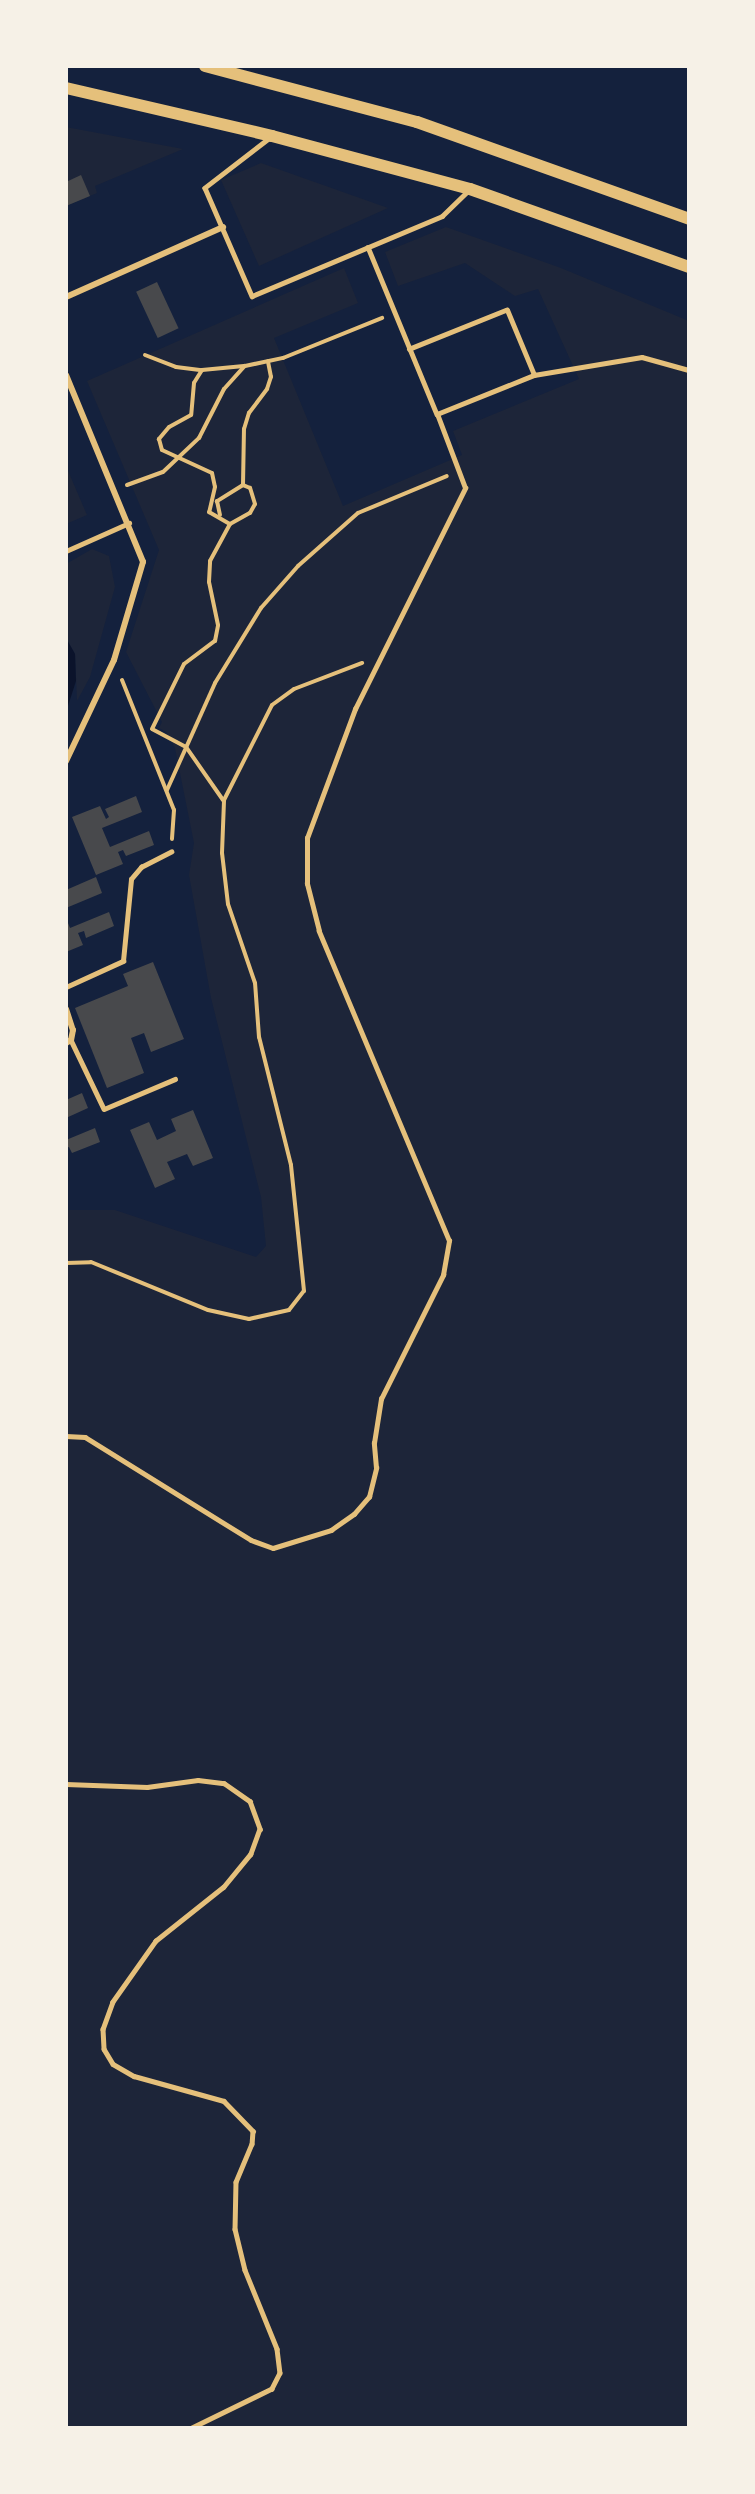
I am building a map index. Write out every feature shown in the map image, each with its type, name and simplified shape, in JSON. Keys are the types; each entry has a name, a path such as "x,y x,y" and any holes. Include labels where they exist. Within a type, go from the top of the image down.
{"main road":[{"path":"205,66 417,122 689,219"},
{"path":"66,88 272,136 470,189 689,267"}],"street":[{"path":"66,297 222,227"},
{"path":"66,375 129,523 143,562 114,660 66,761"},
{"path":"66,1009 73,1030 69,1042"}],"lane":[{"path":"272,136 205,188 252,296 442,216 470,189"},
{"path":"66,1436 85,1437 251,1540 273,1548 331,1530 354,1514 369,1497 376,1468 374,1443 381,1399 443,1275 449,1241 323,940 307,884 307,838 355,709 461,501 465,488 368,247"},
{"path":"410,349 507,310 534,375"},
{"path":"437,414 534,375 642,357 689,370"},
{"path":"66,551 129,523"},
{"path":"66,987 123,960 131,879 141,867 171,852"},
{"path":"69,1042 104,1109 175,1079"},
{"path":"66,1784 147,1787 198,1780 224,1783 250,1801 260,1829 250,1854 224,1887 156,1941 112,2002 103,2029 104,2049 113,2064 134,2076 224,2101 253,2130 252,2144 236,2182 234,2229 245,2270 277,2349 280,2373 272,2389 192,2428"}],"path":[{"path":"145,355 176,367 202,370 245,366 268,361 395,313"},
{"path":"243,485 244,429 249,413 267,389 271,376 268,361"},
{"path":"115,490 162,472 199,438 224,389 245,366"},
{"path":"202,370 194,383 191,415 169,427 159,439 162,450 212,473 215,487 209,512 220,515 230,524"},
{"path":"167,790 215,683 261,608 298,566 358,513 459,471"},
{"path":"220,515 217,501 243,485"},
{"path":"224,800 186,747 152,729 184,663 215,641 218,625 209,582 210,561 230,524 242,520 255,504 250,488 243,485"},
{"path":"66,1263 91,1262 208,1310 249,1319 289,1310 304,1291 291,1164 259,1037 255,984 228,904 222,853 224,800 272,705 294,689 381,656"},
{"path":"114,660 174,810 171,852"}],"shaded area":[{"path":"66,127 183,149 95,186 97,193 66,206"},
{"path":"261,163 388,208 259,266 221,180"},
{"path":"446,227 561,268 689,321 689,2428 66,2428 66,1210 115,1210 256,1257 266,1246 261,1197 211,998 189,875 194,843 175,748 166,732 159,728 162,722 126,652 159,550 87,381 344,268 358,303 274,338 343,506 462,455 453,431 579,379 538,289 515,296 465,263 398,286 385,252"},
{"path":"66,466 87,515 66,524"},
{"path":"92,549 109,556 115,587 90,677 77,701 75,654 66,638 66,564"},
{"path":"66,638 75,654 76,681 66,712"}],"building":[{"path":"81,175 90,196 66,206 66,182"},
{"path":"157,282 179,328 158,338 136,292"},
{"path":"136,796 142,812 102,828 110,847 149,831 154,845 126,856 123,850 118,852 123,864 96,875 72,817 100,806 106,819 109,817 105,809"},
{"path":"96,877 102,893 66,908 66,890"},
{"path":"109,912 114,926 86,938 84,931 78,933 83,945 66,952 66,918 70,928"},
{"path":"153,962 184,1039 151,1052 144,1033 131,1038 144,1073 107,1088 75,1008 128,986 123,974"},
{"path":"82,1093 88,1108 66,1118 66,1100"},
{"path":"193,1110 213,1158 193,1166 187,1154 167,1162 175,1179 155,1188 130,1130 149,1122 157,1140 176,1131 171,1119"},
{"path":"95,1128 100,1142 72,1153 69,1147 66,1148 66,1140"}]}
